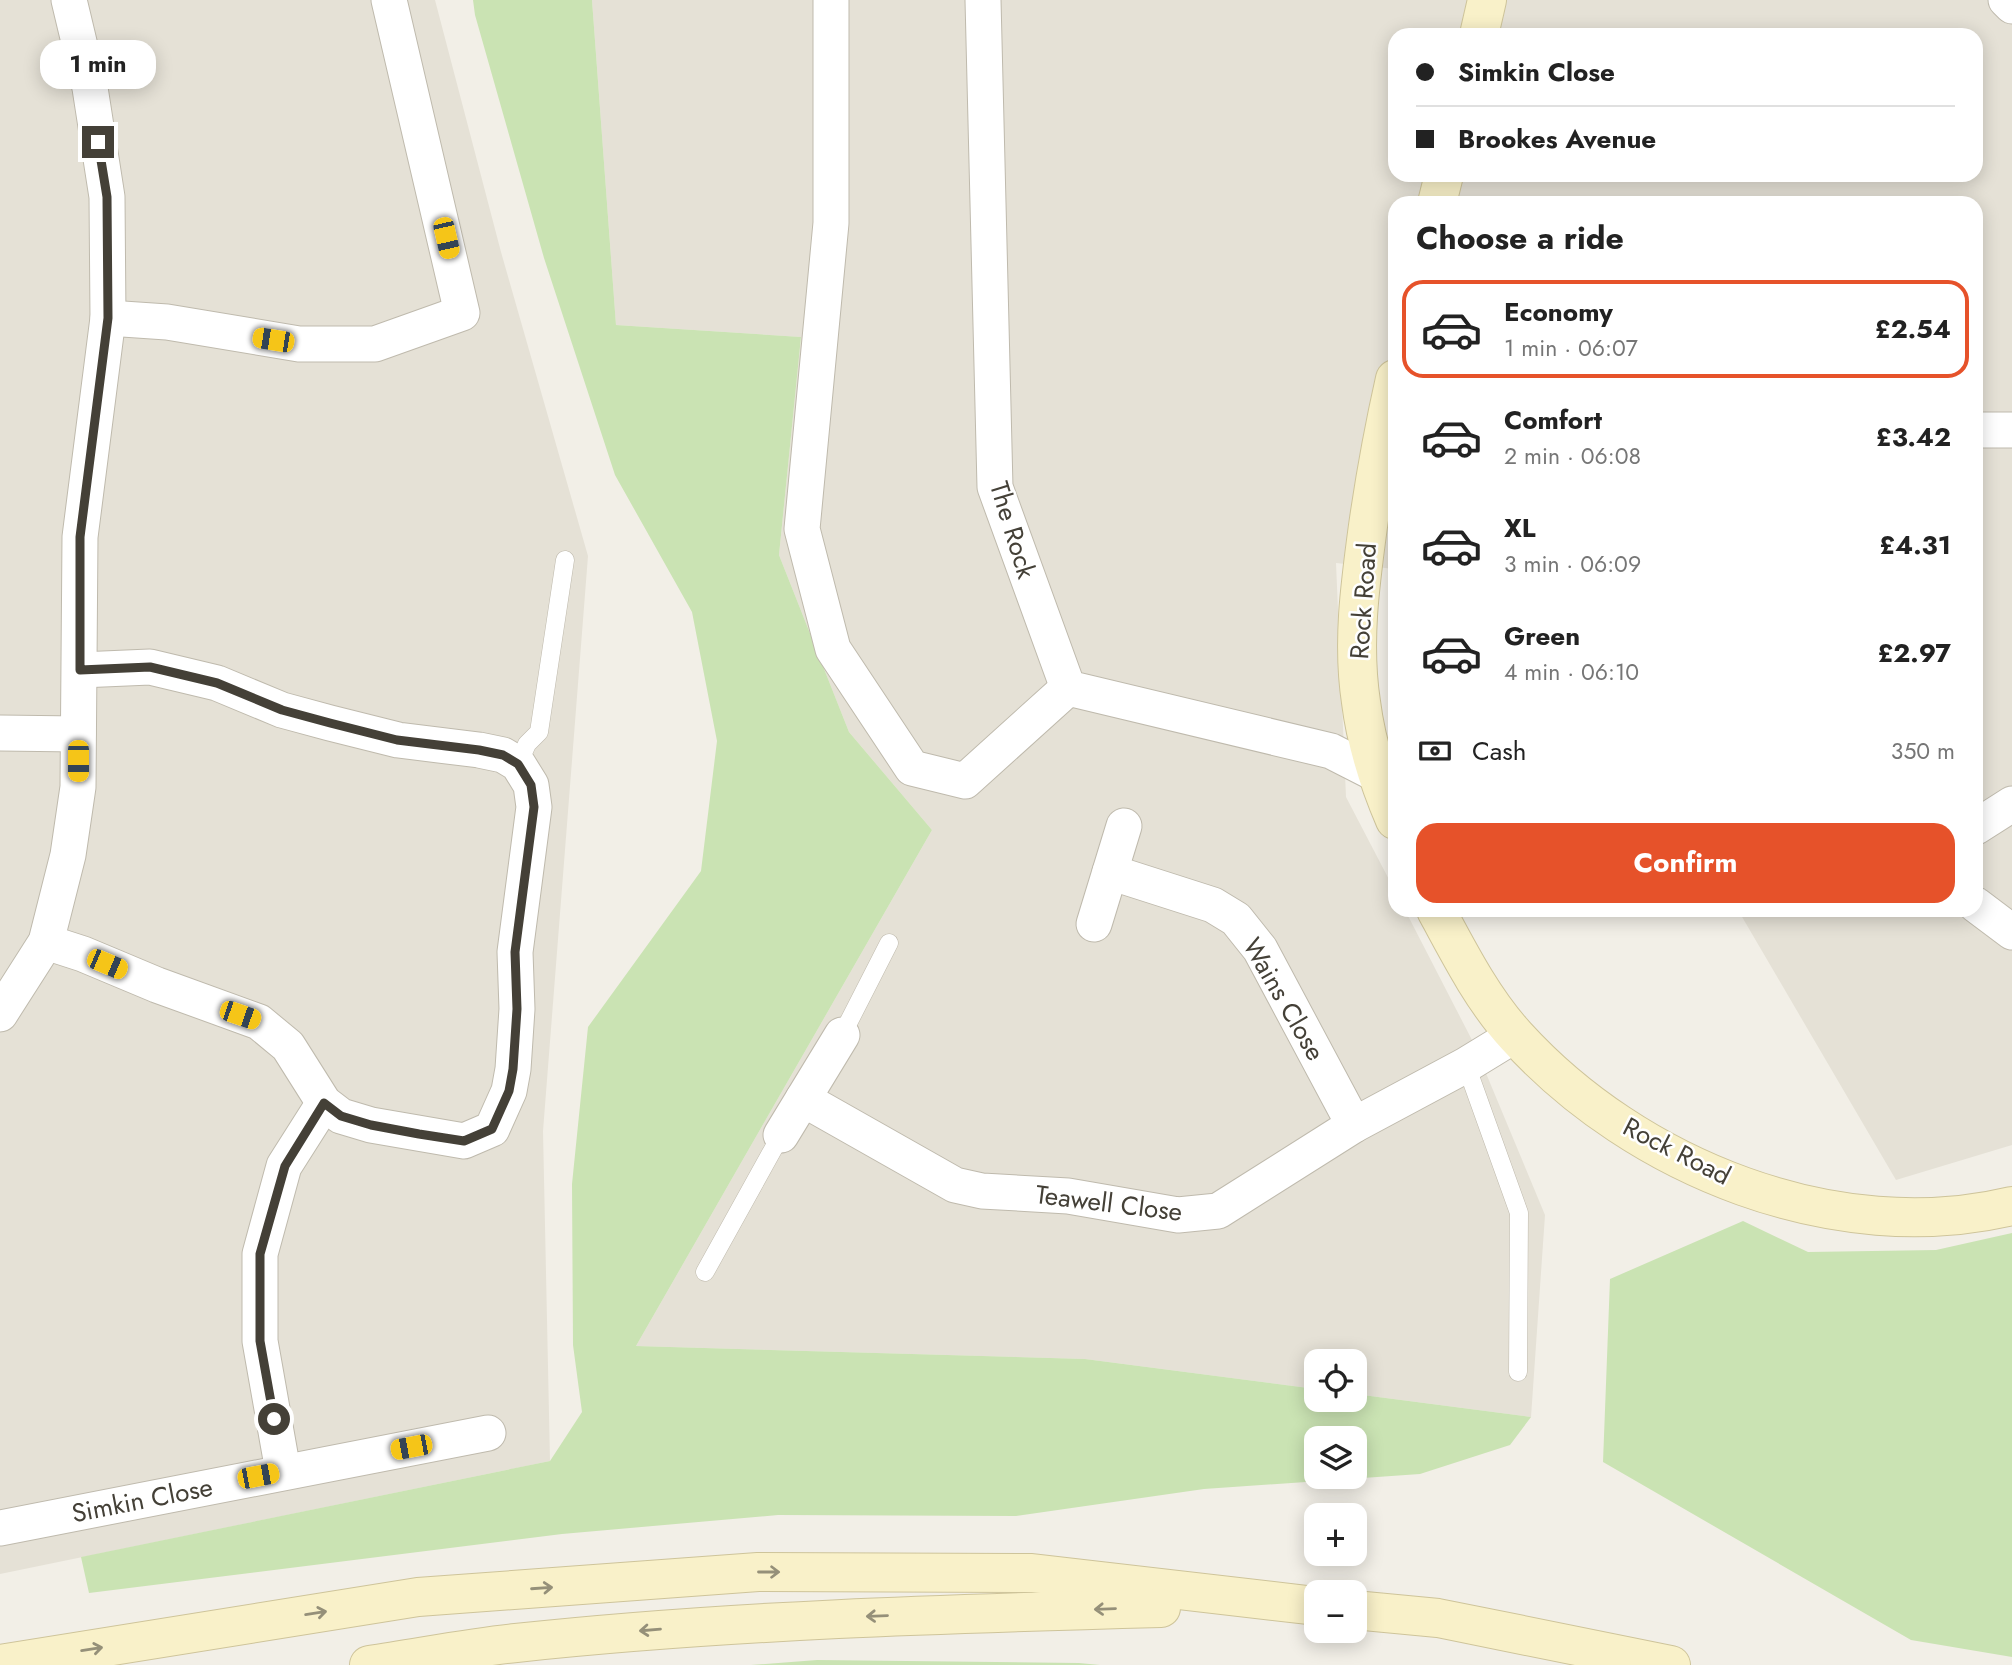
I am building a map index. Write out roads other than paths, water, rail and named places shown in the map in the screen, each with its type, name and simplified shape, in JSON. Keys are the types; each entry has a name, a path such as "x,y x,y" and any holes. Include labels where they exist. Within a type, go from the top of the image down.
{"main road":[{"path":"1481,28 1487,0"},
{"name":"Rock Road","path":"1388,412 1377,465 1357,617 1360,701 1378,775 1388,801"},
{"name":"Rock Road","path":"1440,917 1482,990 1515,1035 1580,1094 1634,1133 1674,1156 1787,1202 1853,1214 1957,1216 2012,1206"},
{"path":"0,1664 418,1597 758,1572 1032,1573 1304,1605"},
{"path":"369,1665 513,1643 688,1627 874,1616 1304,1605"},
{"path":"1367,1611 1438,1618 1671,1665"}],"street":[{"path":"0,1014 46,943 70,841 78,787 80,537 108,318 107,197 90,88 69,0"},
{"path":"108,318 167,322 299,344 375,344 462,313 389,0"},
{"path":"831,0 831,223 802,529 833,649 912,768 965,781 1068,688 1331,751 1378,775"},
{"name":"The Rock","path":"983,0 995,487 1068,688"},
{"path":"2006,0 2012,6"},
{"path":"1983,430 2012,430"},
{"path":"46,943 83,954 258,1022 288,1046 324,1103 341,1116 371,1125 464,1141 492,1129 509,1091 517,1009 515,952 534,807 531,785 518,764 503,755 397,740 330,723 282,710 217,683 150,667 80,670"},
{"path":"0,733 78,734"},
{"path":"1983,823 2012,804"},
{"path":"1094,924 1124,826"},
{"name":"Wains Close","path":"1110,872 1213,905 1236,919 1260,949 1354,1125"},
{"path":"1983,910 2012,932"},
{"path":"781,1135 842,1035"},
{"name":"Teawell Close","path":"803,1099 955,1185 982,1191 1068,1196 1178,1214 1218,1212 1354,1125 1466,1065 1515,1035"},
{"path":"283,1471 260,1341 260,1254 285,1166 324,1103"},
{"name":"Simkin Close","path":"0,1528 488,1433"}],"lane":[{"path":"518,764 527,744 539,732 565,560"},
{"path":"842,1035 890,943"},
{"path":"1466,1065 1519,1213 1518,1372"},
{"path":"705,1272 781,1135"}]}
